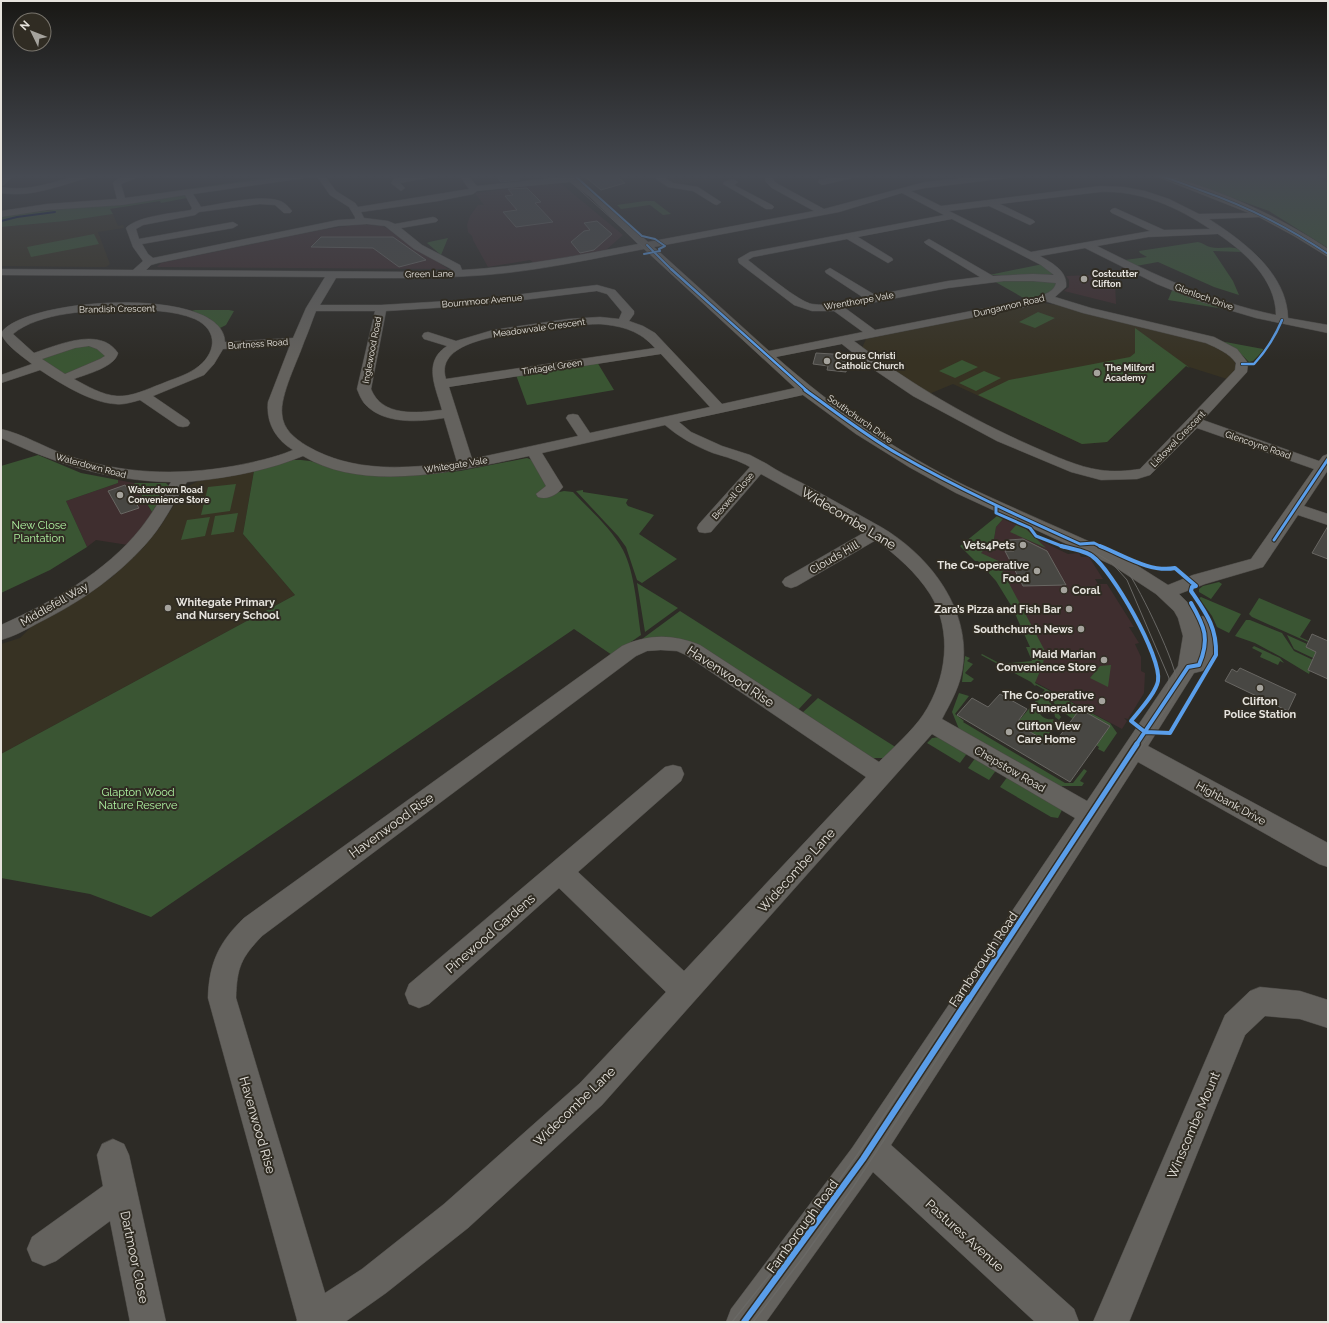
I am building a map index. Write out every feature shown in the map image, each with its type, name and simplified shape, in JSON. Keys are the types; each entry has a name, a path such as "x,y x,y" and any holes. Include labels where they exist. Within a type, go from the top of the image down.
{"street":[{"path":"134,237 143,256 146,260 151,261"},
{"path":"137,242 167,237"},
{"path":"135,273 151,261 268,237"},
{"path":"405,237 418,247 456,268 458,274"},
{"name":"Southchurch Drive","path":"633,237 643,246 655,252 662,261 805,390 861,431 931,474 973,496 1118,561 1140,576"},
{"name":"Green Lane","path":"1,272 458,274 521,268 692,237"},
{"name":"Wrenthorpe Vale","path":"845,237 750,255 743,259 744,264 802,305 818,309 836,307 952,283 989,278 1022,276 1061,279"},
{"path":"850,237 888,260"},
{"path":"993,237 1054,269 1061,279"},
{"path":"1029,255 1139,237"},
{"path":"1228,237 1246,250 1271,279 1281,303 1282,320"},
{"path":"1301,237 1328,254"},
{"path":"935,244 989,278"},
{"name":"Glenloch Drive","path":"1087,245 1187,293 1243,311 1328,329"},
{"path":"830,271 873,299"},
{"name":"Whitegate Vale","path":"333,274 323,287 312,308 275,402 274,416 281,434 303,451 346,466 378,471 422,471 466,465 805,390"},
{"name":"Dungannon Road","path":"766,355 1030,303 1046,298 1059,290 1062,284 1061,279"},
{"name":"Bournmoor Avenue","path":"312,308 381,308 482,302 597,288 611,292 628,311 628,314 622,323"},
{"name":"Listowel Crescent","path":"845,340 900,381 950,411 1002,438 1038,454 1093,474 1122,476 1145,472 1241,372 1242,364 1237,356 1228,349 1201,337 1091,312 1046,298"},
{"name":"Brandish Crescent","path":"94,307 156,308 190,314 203,319 213,327 218,337 218,346 208,364 199,372 142,395 122,400 108,399 63,379 36,362 8,336 7,333 10,330 26,322 66,311 94,307"},
{"path":"836,307 873,334"},
{"name":"Inglewood Road","path":"381,308 364,389 368,401 374,407 393,414 430,416 450,413"},
{"name":"Meadowvale Crescent","path":"466,465 441,384 438,368 441,360 447,352 457,345 480,336 512,330 590,321 622,323 648,333 719,409"},
{"path":"428,336 457,345"},
{"name":"Burtness Road","path":"218,346 299,342"},
{"path":"1,379 36,362 84,343 96,343 112,353 111,357 105,362 63,379"},
{"name":"Tintagel Green","path":"441,384 664,350"},
{"path":"142,395 183,423"},
{"path":"574,418 587,439"},
{"name":"Widecombe Lane","path":"314,1322 374,1281 456,1216 591,1094 882,776 930,722 942,704 954,662 955,642 949,619 937,590 920,567 893,543 877,532 745,458 696,441 675,428 668,421"},
{"name":"Glencoyne Road","path":"1194,422 1325,463"},
{"name":"Waterdown Road","path":"1,433 47,453 113,473 143,478 181,479 239,470 303,451"},
{"path":"533,450 555,487 544,494"},
{"path":"1167,586 1257,563 1296,508 1325,463"},
{"name":"Bexwell Close","path":"704,528 753,472 762,467"},
{"name":"Middlefell Way","path":"1,633 75,594 122,558 138,542 155,521 181,479"},
{"path":"1296,508 1328,520"},
{"name":"Clouds Hill","path":"791,582 877,532"},
{"name":"Southchurch Drive","path":"1118,561 1132,564 1167,586"},
{"name":"Farnborough Road","path":"744,1322 870,1148 1188,667 1199,665 1205,652 1207,641 1204,626 1196,610 1167,586 1140,576"},
{"name":"Havenwood Rise","path":"314,1322 222,998 222,976 228,958 239,941 253,927 629,651 648,643 672,642 692,650 882,776"},
{"name":"Chepstow Road","path":"930,722 1090,815"},
{"name":"Highbank Drive","path":"1134,749 1328,856"},
{"name":"Pinewood Gardens","path":"419,994 673,774"},
{"path":"560,872 685,991"},
{"name":"Winscombe Mount","path":"1111,1322 1235,1025 1260,1001 1300,1005 1328,1014"},
{"name":"Pastures Avenue","path":"870,1148 1061,1322"},
{"name":"Dartmoor Close","path":"113,1155 148,1322"},
{"name":"Dartmoor Close","path":"44,1249 121,1193"}],"shaded area":[{"path":"1,237 100,237 110,264 106,267 1,266"},
{"path":"288,237 401,237 448,269 157,267 161,263"},
{"path":"472,237 621,237 606,250 534,263 530,260 488,267"},
{"path":"1091,275 1106,278 1107,281 1115,282 1116,304 1064,291 1069,287 1069,280 1066,276"},
{"name":"The Milford Academy","path":"1042,303 1058,305 1200,339 1227,353 1235,362 1236,369 1227,379 1186,366 1107,442 1082,444 953,384 929,394 862,348 866,339"},
{"name":"Whitegate Primary and Nursery School","path":"254,471 243,534 295,595 1,754 1,644 20,638 33,625 75,602 111,578 143,548 160,527 185,488 198,481"},
{"path":"118,480 134,483 152,512 146,524 128,545 96,540 87,547 66,501 118,483"},
{"path":"1003,519 1026,529 1037,539 1068,554 1079,553 1081,557 1089,557 1103,579 1095,579 1098,584 1107,584 1134,627 1129,627 1139,643 1135,644 1141,657 1141,671 1145,673 1144,693 1128,719 1124,718 1127,721 1122,729 1035,682 1043,664 1002,569 1004,567 980,553 994,539 996,527"}],"green space":[{"path":"80,237 95,237 99,244 31,257 27,247"},
{"path":"1310,237 1328,237 1328,248"},
{"path":"448,238 441,255 427,243 429,242"},
{"path":"1198,242 1214,248 1236,248 1243,252 1213,251 1233,281 1239,295 1214,287 1158,262 1136,266 1125,260 1147,257 1139,251"},
{"path":"1043,264 1053,274 989,275"},
{"path":"1014,278 1056,282 1056,286 1047,294 1027,300 992,280"},
{"path":"1173,288 1231,310 1168,300"},
{"path":"191,311 234,311 226,325 220,328 210,319"},
{"path":"1038,312 1055,318 1035,328 1019,322"},
{"path":"1135,328 1190,368 1186,366 1107,442 1082,444 978,395 1009,380 1130,357 1135,353"},
{"path":"1220,341 1263,349 1263,351 1253,361 1249,362 1238,351"},
{"path":"81,345 93,345 111,354 66,375 39,359"},
{"path":"962,360 978,367 955,378 939,371"},
{"path":"597,362 614,390 527,405 516,375"},
{"path":"984,371 1001,378 976,391 959,383"},
{"name":"New Close Plantation","path":"38,455 81,473 118,480 118,483 66,501 87,547 50,570 1,593 1,466"},
{"name":"Glapton Wood Nature Reserve","path":"527,458 532,460 555,493 564,491 573,492 613,534 623,550 630,569 635,591 641,635 612,655 574,629 151,917 90,894 1,878 1,754 295,595 243,534 254,471 291,460 301,460 342,470 402,476 460,471"},
{"path":"134,483 166,483 169,486 152,512"},
{"path":"236,484 230,511 201,515 208,487"},
{"path":"583,490 583,492 628,499 626,503 628,506 654,515 639,534 677,559 642,583 637,580 626,547 618,536 576,491"},
{"path":"238,513 234,532 211,535 215,516"},
{"path":"997,516 1003,519 996,527 994,539 981,553 1003,563 1004,567 1002,570 1045,651 1043,664 1035,683 1110,723 1117,733 1104,752 1098,749 1099,747 1096,745 1110,726 1080,710 1073,719 1042,693 1045,690 1036,685 1035,686 1031,682 981,655 982,654 1001,664 1032,661 1026,647 1030,647 1012,607 996,581 978,561 975,561 960,546"},
{"path":"210,517 205,536 181,540 187,520"},
{"path":"1016,525 1026,529 1046,548 1010,532"},
{"path":"1219,582 1222,584 1211,599 1199,592 1199,589 1203,586"},
{"path":"637,583 678,608 645,632"},
{"path":"1201,597 1241,614 1229,633 1217,627 1212,616 1199,598"},
{"path":"1259,598 1311,620 1300,637 1309,641 1308,642 1252,617 1249,614"},
{"path":"680,611 812,695 797,711 702,649 642,639"},
{"path":"1246,620 1250,620 1282,633 1294,651 1313,660 1308,670 1310,671 1309,674 1255,643 1235,636"},
{"path":"1287,635 1307,644 1306,646 1317,650 1313,658 1294,649"},
{"path":"1254,646 1280,658 1284,663 1280,661 1278,665 1260,657 1262,653 1252,648"},
{"path":"965,656 970,658 967,661 973,664 965,673 974,679 971,682 962,682"},
{"path":"1111,665 1108,687 1090,678 1100,666"},
{"path":"959,693 969,696 955,714 964,721 963,722 1065,783 1073,783 1084,769 1087,771 1080,781 1084,783 1082,786 1059,786 959,729 952,712"},
{"path":"1040,696 1049,701 1061,717 1059,720 1055,717 1054,711 1048,708 1042,707 1039,710 1043,717 1053,719 1057,723 1044,740 1016,724"},
{"path":"818,698 897,748 886,758 871,758 801,714"},
{"path":"940,737 968,752 960,763 927,743 932,738"},
{"path":"976,757 997,769 989,780 968,768"},
{"path":"1008,776 1062,810 1058,818 1051,817 1000,787"}],"building":[{"path":"321,237 393,237 426,260 399,267 373,248 311,247"},
{"path":"577,237 609,237 594,250 580,253 571,242"},
{"name":"Corpus Christi Catholic Church","path":"816,353 849,355 846,372 827,370 828,366 813,364"},
{"path":"125,485 139,508 121,514 108,491"},
{"path":"1328,526 1328,559 1312,553"},
{"path":"1023,539 1047,551 1066,585 1023,586 1005,551 1014,551 1008,540"},
{"path":"1312,634 1328,641 1328,679 1308,670 1316,652 1306,647"},
{"name":"Clifton Police Station","path":"1240,668 1296,694 1288,711 1225,681 1232,669 1237,672"},
{"name":"Clifton View Care Home","path":"1000,694 1027,709 1016,724 1053,745 1080,709 1110,726 1070,782 957,715 972,698 988,707"}],"tram line":[{"path":"632,237 800,388 864,435 921,470 964,493 1094,552 1111,562 1127,580 1169,678 1169,686 1166,695 962,999"},
{"path":"976,999 1174,697 1177,685 1176,675 1149,611 1128,572"},
{"path":"732,1322 781,1261 858,1154 963,998"},
{"path":"753,1322 804,1256 853,1187 977,998"}],"cycle path":[{"path":"644,237 655,239 665,246 659,249 660,251 644,254"},
{"path":"1301,237 1328,254"},
{"path":"647,245 664,263 805,390 861,431 898,454 973,495 1080,544 1094,543 1153,568 1165,570 1175,568 1196,586 1192,587 1191,591 1207,614 1214,628 1216,636 1216,655 1170,733 1145,732 1131,721 1154,690 1158,681 1158,669 1155,659 1136,618 1117,586 1092,556 1036,536 1030,528 996,513 996,506"},
{"path":"1242,364 1254,364 1271,344 1282,320"},
{"path":"1274,540 1328,459"},
{"path":"744,1322 863,1159 1188,667 1199,665 1205,647 1206,633 1204,626 1191,603"}],"place":[{"name":"Costcutter Clifton","path":"1084,279"},
{"name":"Corpus Christi Catholic Church","path":"827,361"},
{"name":"The Milford Academy","path":"1097,373"},
{"name":"Waterdown Road Convenience Store","path":"120,495"},
{"name":"Vets4Pets","path":"1023,545"},
{"name":"The Co-operative Food","path":"1037,571"},
{"name":"Coral","path":"1064,590"},
{"name":"Whitegate Primary and Nursery School","path":"168,608"},
{"name":"Zara’s Pizza and Fish Bar","path":"1069,609"},
{"name":"Southchurch News","path":"1081,629"},
{"name":"Maid Marian Convenience Store","path":"1104,660"},
{"name":"Clifton Police Station","path":"1260,688"},
{"name":"The Co-operative Funeralcare","path":"1102,701"},
{"name":"Clifton View Care Home","path":"1009,732"}]}
